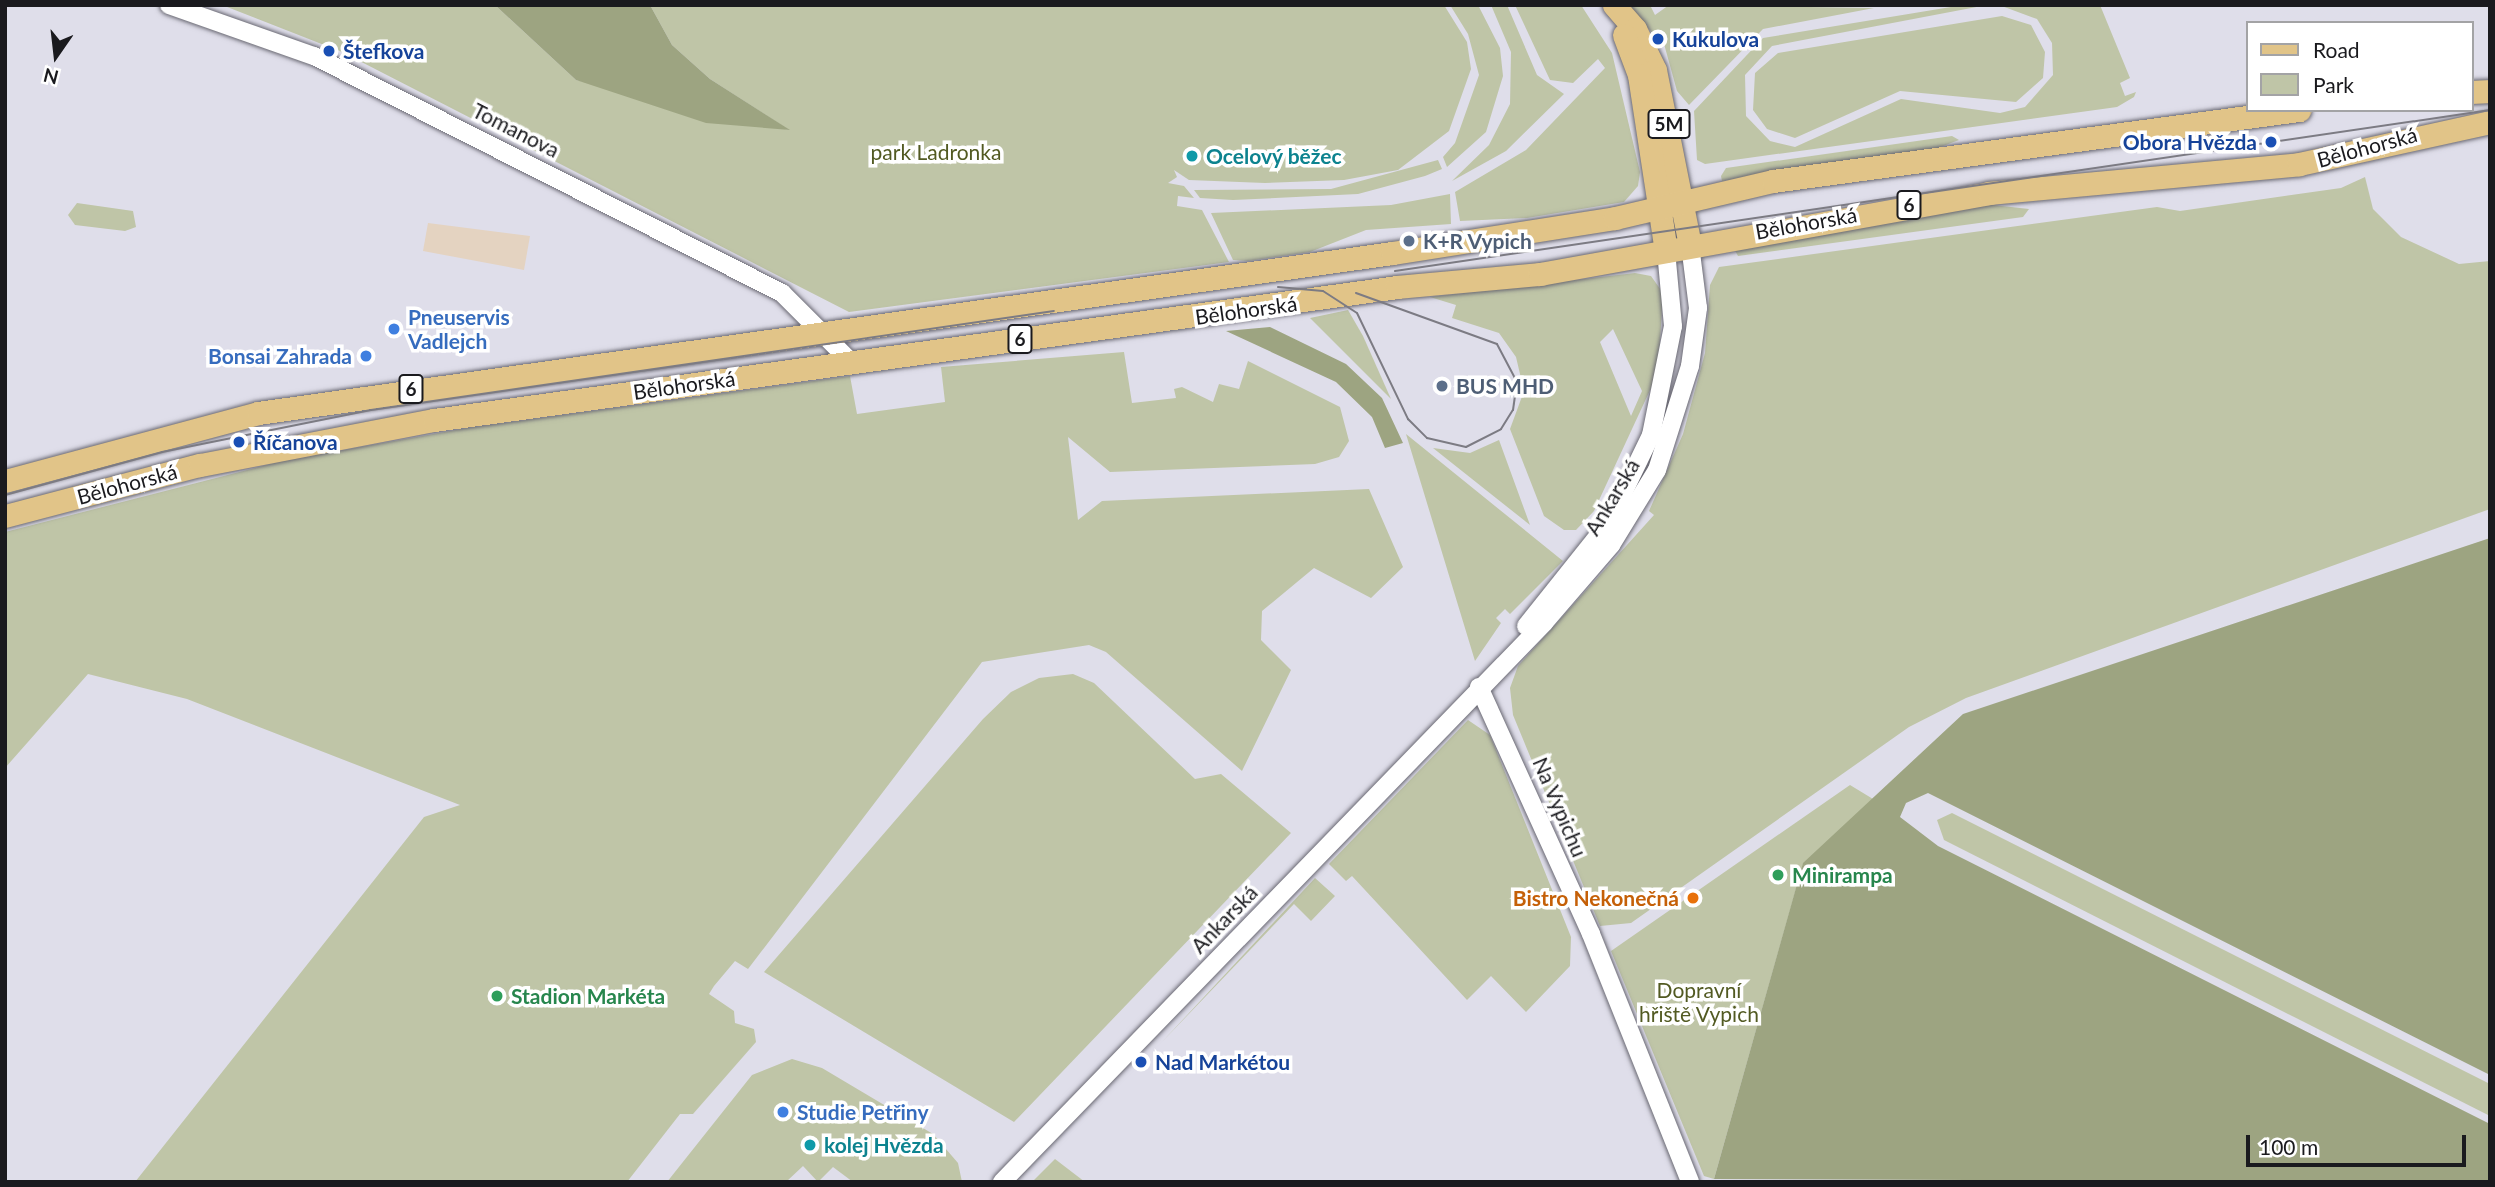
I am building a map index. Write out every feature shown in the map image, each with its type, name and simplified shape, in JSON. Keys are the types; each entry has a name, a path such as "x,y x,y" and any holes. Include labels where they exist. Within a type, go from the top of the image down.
{"main road":[{"name":"5M","path":"1606,5 1634,57 1672,205 1690,245"},
{"name":"5M","path":"1614,5 1635,29 1655,70 1672,205 1666,251"},
{"name":"Bělohorská","path":"5,481 258,413 1672,205 1773,181 2284,112"},
{"name":"Bělohorská","path":"5,516 330,438 850,362 1397,287 1540,274 1990,193 2299,164 2490,122"}],"street":[{"name":"Tomanova","path":"169,5 314,56 421,107 782,293 850,362"},
{"name":"Ankarská","path":"1002,1182 1591,573 1648,489 1695,345 1698,298 1690,245"},
{"name":"Ankarská","path":"1479,687 1596,542 1642,459 1671,348 1666,251"},
{"name":"Na Vypichu","path":"1479,687 1591,934 1689,1182"}],"shaded area":[{"path":"428,223 530,236 524,270 423,251"}],"green space":[{"name":"park Ladronka","path":"222,5 495,5 576,80 789,130 710,79 672,45 650,5 1444,5 1467,42 1471,69 1449,131 1398,170 1344,180 1265,183 1189,180 1174,170 1177,177 1168,183 1184,186 1194,198 1178,196 1177,206 1202,210 1229,262 849,312 342,52"},
{"path":"495,5 650,5 672,45 710,79 790,130 706,123 576,80"},
{"path":"1450,5 1478,5 1500,48 1503,76 1486,132 1447,167 1443,157 1455,143 1479,75 1468,34"},
{"path":"1491,5 1507,5 1537,75 1564,94 1506,151 1452,181 1489,145 1510,104 1511,52"},
{"path":"1515,5 1581,5 1612,53 1640,172 1638,186 1624,202 1527,218 1460,221 1455,192 1526,150 1605,68 1598,59 1573,83 1550,80"},
{"path":"1628,5 1650,5 1655,15 1669,5 1874,8 1763,29 1689,105 1677,91 1661,33 1654,35"},
{"path":"1963,5 1987,5 1772,46 1745,75 1746,116 1770,141 1795,147 1901,99 2000,113 2025,107 2053,75 2052,43 2037,19 1999,5 2100,5 2130,78 2120,83 2125,96 2136,92 2134,97 2117,107 1705,164 1697,160 1694,111 1763,38"},
{"path":"2002,16 2031,25 2045,52 2043,78 2016,102 1900,91 1795,138 1767,129 1753,110 1755,73 1778,53"},
{"path":"1952,136 1959,140 1930,151 1722,181 1721,176 1726,168"},
{"path":"1438,160 1442,169 1358,194 1233,200 1200,198 1194,190 1331,189"},
{"path":"2365,177 2373,209 2401,237 2459,264 2490,261 2490,509 1966,698 1909,727 1631,923 1600,926 1513,715 1510,688 1518,666 1654,515 1649,511 1683,434 1705,353 1710,285 1719,267 2157,207 2180,211 2341,188"},
{"path":"1450,194 1451,224 1366,230 1310,252 1248,261 1233,260 1211,213 1391,205"},
{"path":"77,203 133,211 136,227 125,231 75,225 68,215"},
{"path":"1975,203 2029,209 2023,217 1738,256 1732,245"},
{"path":"1635,273 1651,276 1663,293 1658,373 1594,511 1576,530 1564,530 1544,516 1510,429 1524,391 1516,357 1499,333 1452,318 1456,305 1430,297","holes":["1613,329 1642,391 1631,416 1600,342"]},
{"path":"1348,310 1363,336 1391,399 1310,318"},
{"path":"1270,327 1346,364 1382,398 1403,443 1385,448 1372,417 1336,382 1226,331"},
{"path":"1124,352 1132,403 1176,398 1174,389 1182,387 1213,402 1219,384 1239,389 1248,361 1340,407 1349,441 1339,457 1315,464 1110,472 1068,437 1078,520 1102,501 1369,489 1403,567 1371,598 1314,568 1262,611 1261,640 1291,670 1242,771 1106,652 1089,645 982,662 748,969 735,961 714,986 709,994 734,1011 735,1023 754,1029 756,1042 693,1114 680,1114 627,1182 135,1182 424,817 460,805 187,699 88,674 5,768 5,532 282,461 467,428 850,376 857,414 945,402 941,367"},
{"path":"1406,434 1563,561 1510,614 1505,609 1496,618 1501,623 1475,661"},
{"path":"1499,440 1530,525 1433,448 1470,453"},
{"path":"2490,538 2490,1075 1928,793 1906,803 1900,817 1938,846 2490,1124 2490,1182 1714,1179 1803,863 1963,714"},
{"path":"1073,674 1094,683 1195,779 1221,774 1291,833 1014,1122 764,972 983,719 1011,692 1039,678"},
{"path":"1468,720 1490,735 1571,937 1570,966 1526,1012 1491,976 1467,1000 1352,876 1346,881 1329,864"},
{"name":"Dopravní hřiště Vypich","path":"1850,785 1873,799 1803,864 1714,1179 1704,1176 1611,951"},
{"path":"1952,813 2490,1084 2490,1116 1944,840 1937,820"},
{"path":"1315,878 1335,896 1311,921 1294,904 1161,1043"},
{"path":"792,1059 822,1068 933,1134 958,1163 962,1182 853,1182 833,1167 818,1182 803,1166 786,1182 667,1182 752,1075"},
{"path":"1055,1159 1085,1182 1032,1182"}],"tram line":[{"path":"1395,271 2490,110"},
{"path":"1278,287 1323,291 1357,313 1408,419 1427,438 1466,447 1501,429 1513,410 1517,382 1497,344 1356,293"},
{"path":"5,495 162,452 371,410 1054,311"}],"place":[{"name":"Kukulova","path":"1658,39"},
{"name":"Štefkova","path":"329,51"},
{"name":"Obora Hvězda","path":"2271,142"},
{"name":"Ocelový běžec","path":"1192,156"},
{"name":"K+R Vypich","path":"1409,241"},
{"name":"Pneuservis Vadlejch","path":"394,329"},
{"name":"Bonsai Zahrada","path":"366,356"},
{"name":"BUS MHD","path":"1442,386"},
{"name":"Říčanova","path":"239,442"},
{"name":"Minirampa","path":"1778,875"},
{"name":"Bistro Nekonečná","path":"1693,898"},
{"name":"Stadion Markéta","path":"497,996"},
{"name":"Nad Markétou","path":"1141,1062"},
{"name":"Studie Petřiny","path":"783,1112"},
{"name":"kolej Hvězda","path":"810,1145"}]}
